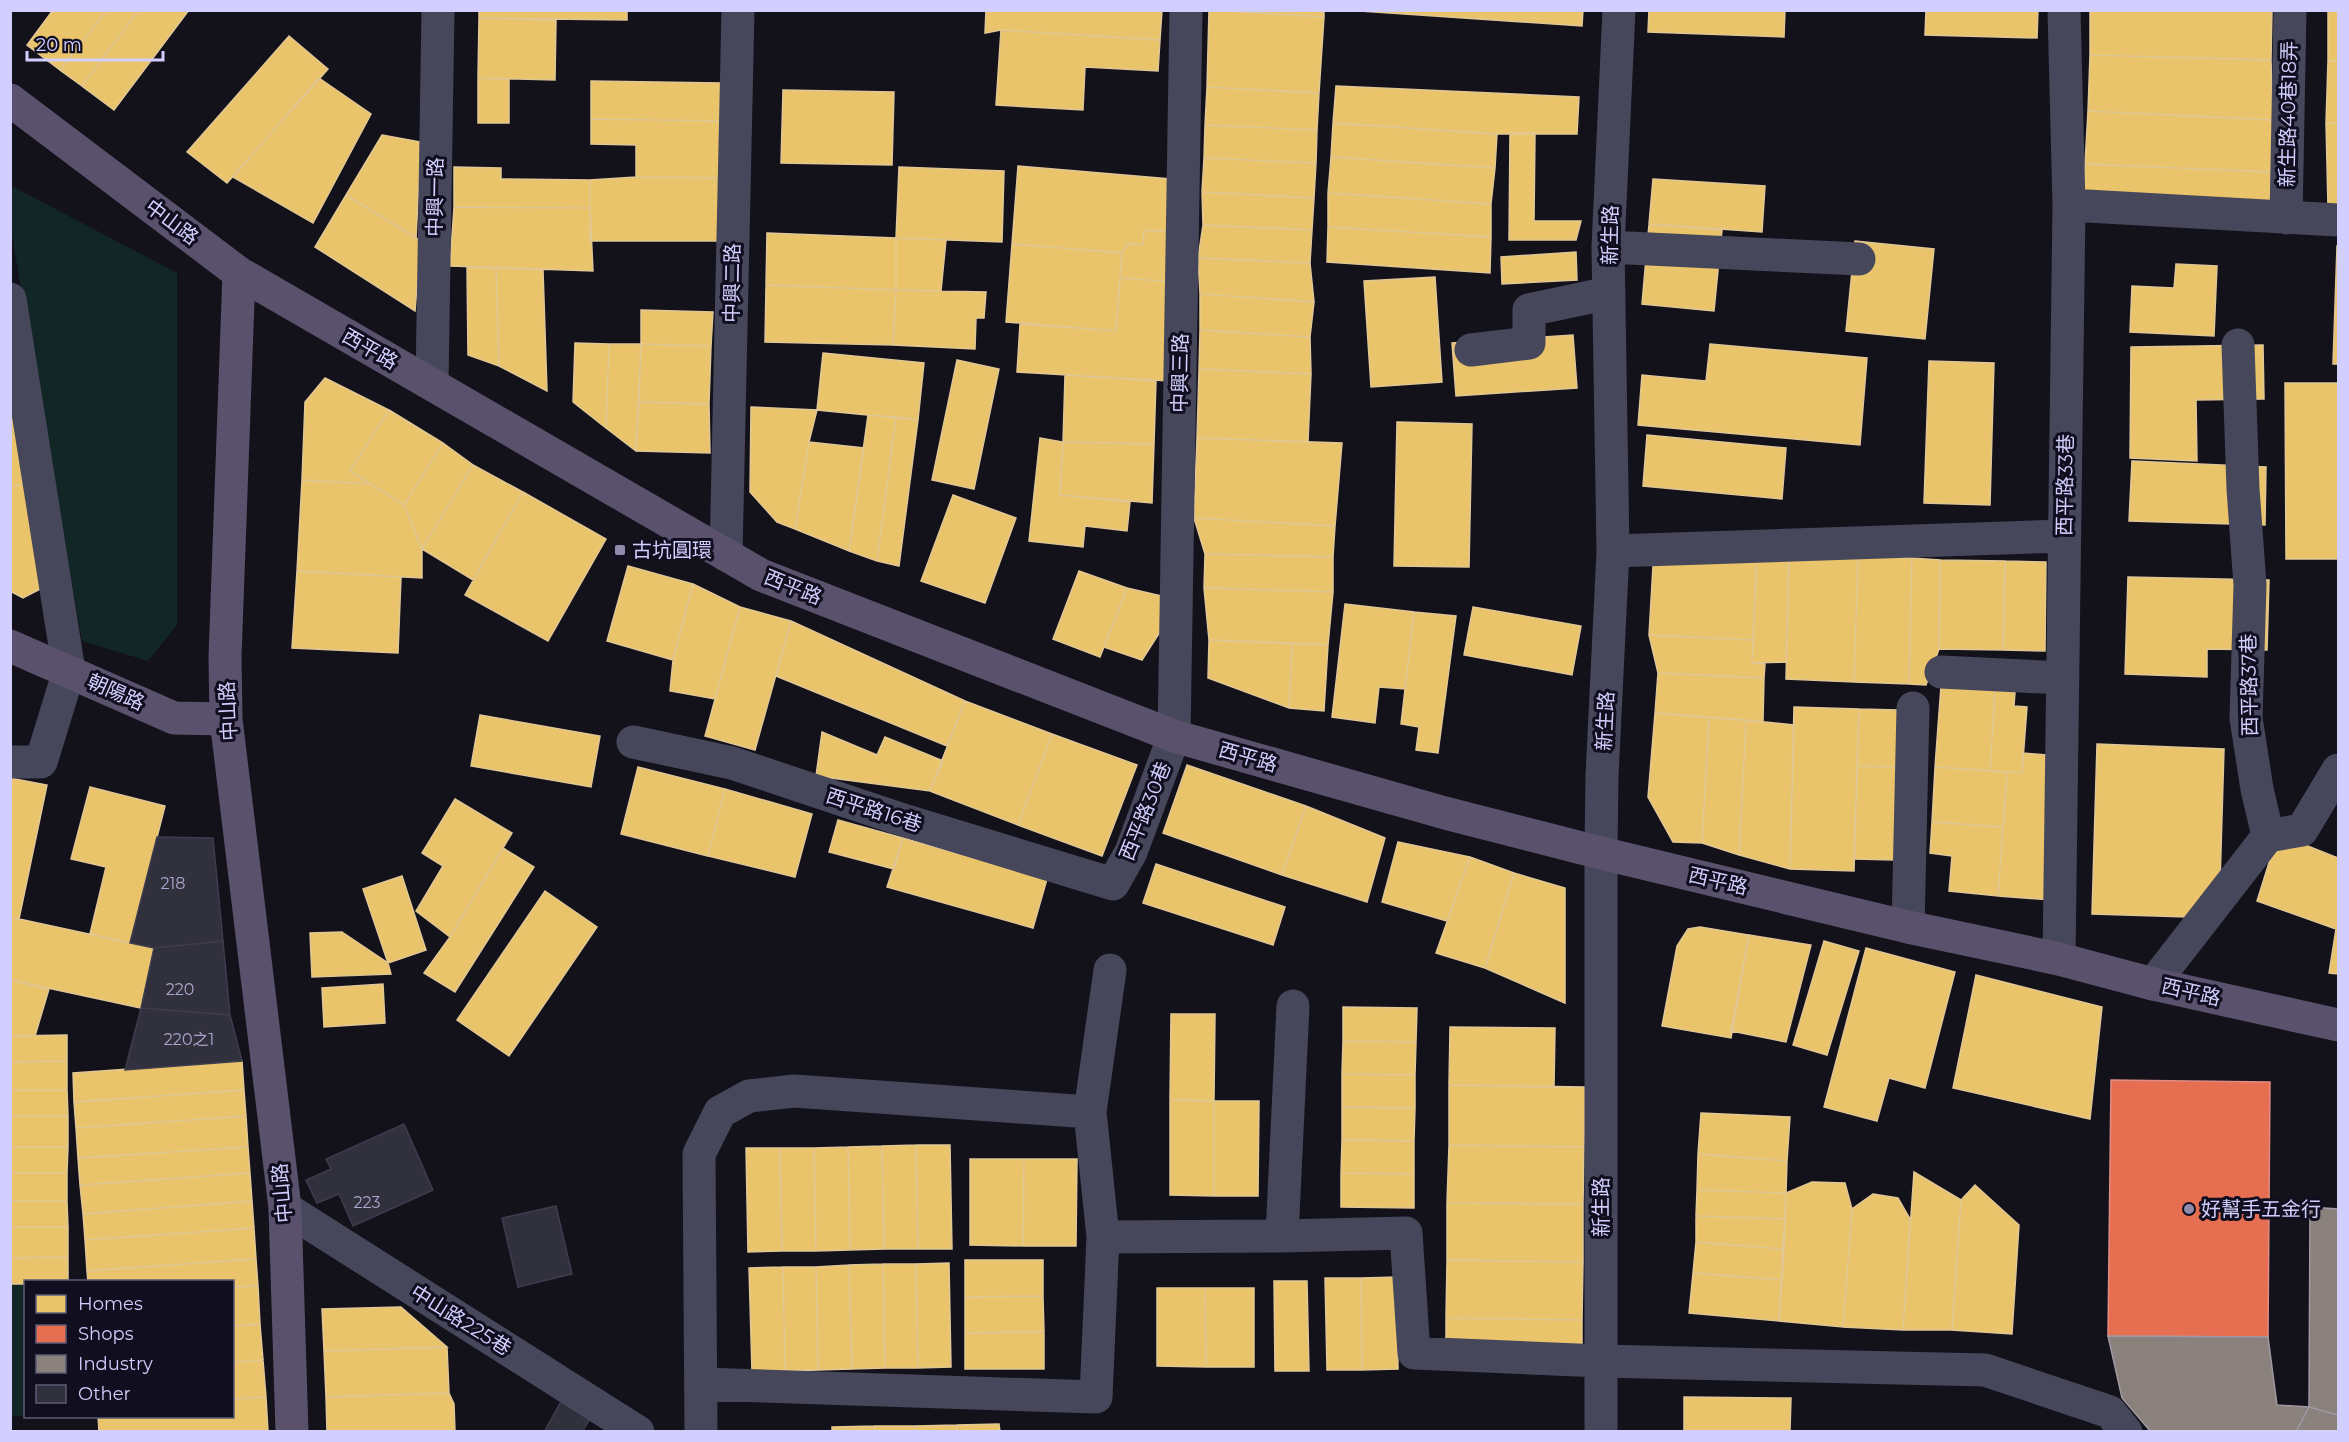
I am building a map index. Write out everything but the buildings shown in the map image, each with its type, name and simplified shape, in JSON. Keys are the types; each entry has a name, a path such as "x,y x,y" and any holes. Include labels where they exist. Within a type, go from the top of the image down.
{"main road":[{"name":"中山路","path":"10,100 239,273 225,657 226,719 285,1208 292,1431"},
{"name":"西平路","path":"239,273 761,575 1174,736 1445,813 1601,853 1908,927 2059,959 2153,984 2338,1025"},
{"name":"朝陽路","path":"10,646 174,718 226,719"}],"street":[{"name":"中興一路","path":"432,384 438,10"},
{"name":"中興二路","path":"726,555 738,10"},
{"name":"中興三路","path":"1174,736 1186,10"},
{"name":"新生路","path":"1601,1431 1602,776 1613,551 1608,247 1619,10"},
{"name":"西平路33巷","path":"2059,959 2069,205 2064,10"},
{"name":"新生路40巷18弄","path":"2286,218 2290,10"},
{"path":"2069,205 2338,220"},
{"path":"1608,247 1859,259"},
{"path":"1471,350 1528,344 1528,310 1609,293"},
{"path":"10,299 69,672 41,762 10,762"},
{"name":"西平路37巷","path":"2238,345 2243,489 2250,585 2246,718 2257,789 2268,836"},
{"path":"1613,551 2064,536"},
{"path":"1941,672 2062,678"},
{"path":"1908,927 1913,708"},
{"name":"西平路30巷","path":"1113,884 1131,852 1174,736"},
{"name":"西平路16巷","path":"633,742 732,763 900,819 1113,884"},
{"path":"2153,984 2268,836 2302,830 2338,770"},
{"path":"700,1384 1096,1396 1103,1237 1090,1112 1110,970"},
{"path":"1282,1236 1293,1006"},
{"path":"701,1431 699,1154 720,1113 749,1096 794,1091 1090,1112"},
{"name":"中山路225巷","path":"285,1208 638,1431"},
{"path":"1103,1237 1406,1233 1414,1353 1985,1370 2110,1412 2126,1431"}],"green space":[{"path":"10,185 177,273 177,625 148,661 82,641 11,230"},
{"path":"10,1284 24,1284 24,1416 11,1416"}],"place":[{"name":"古坑圓環","path":"620,550"},
{"name":"好幫手五金行","path":"2189,1209"}]}
